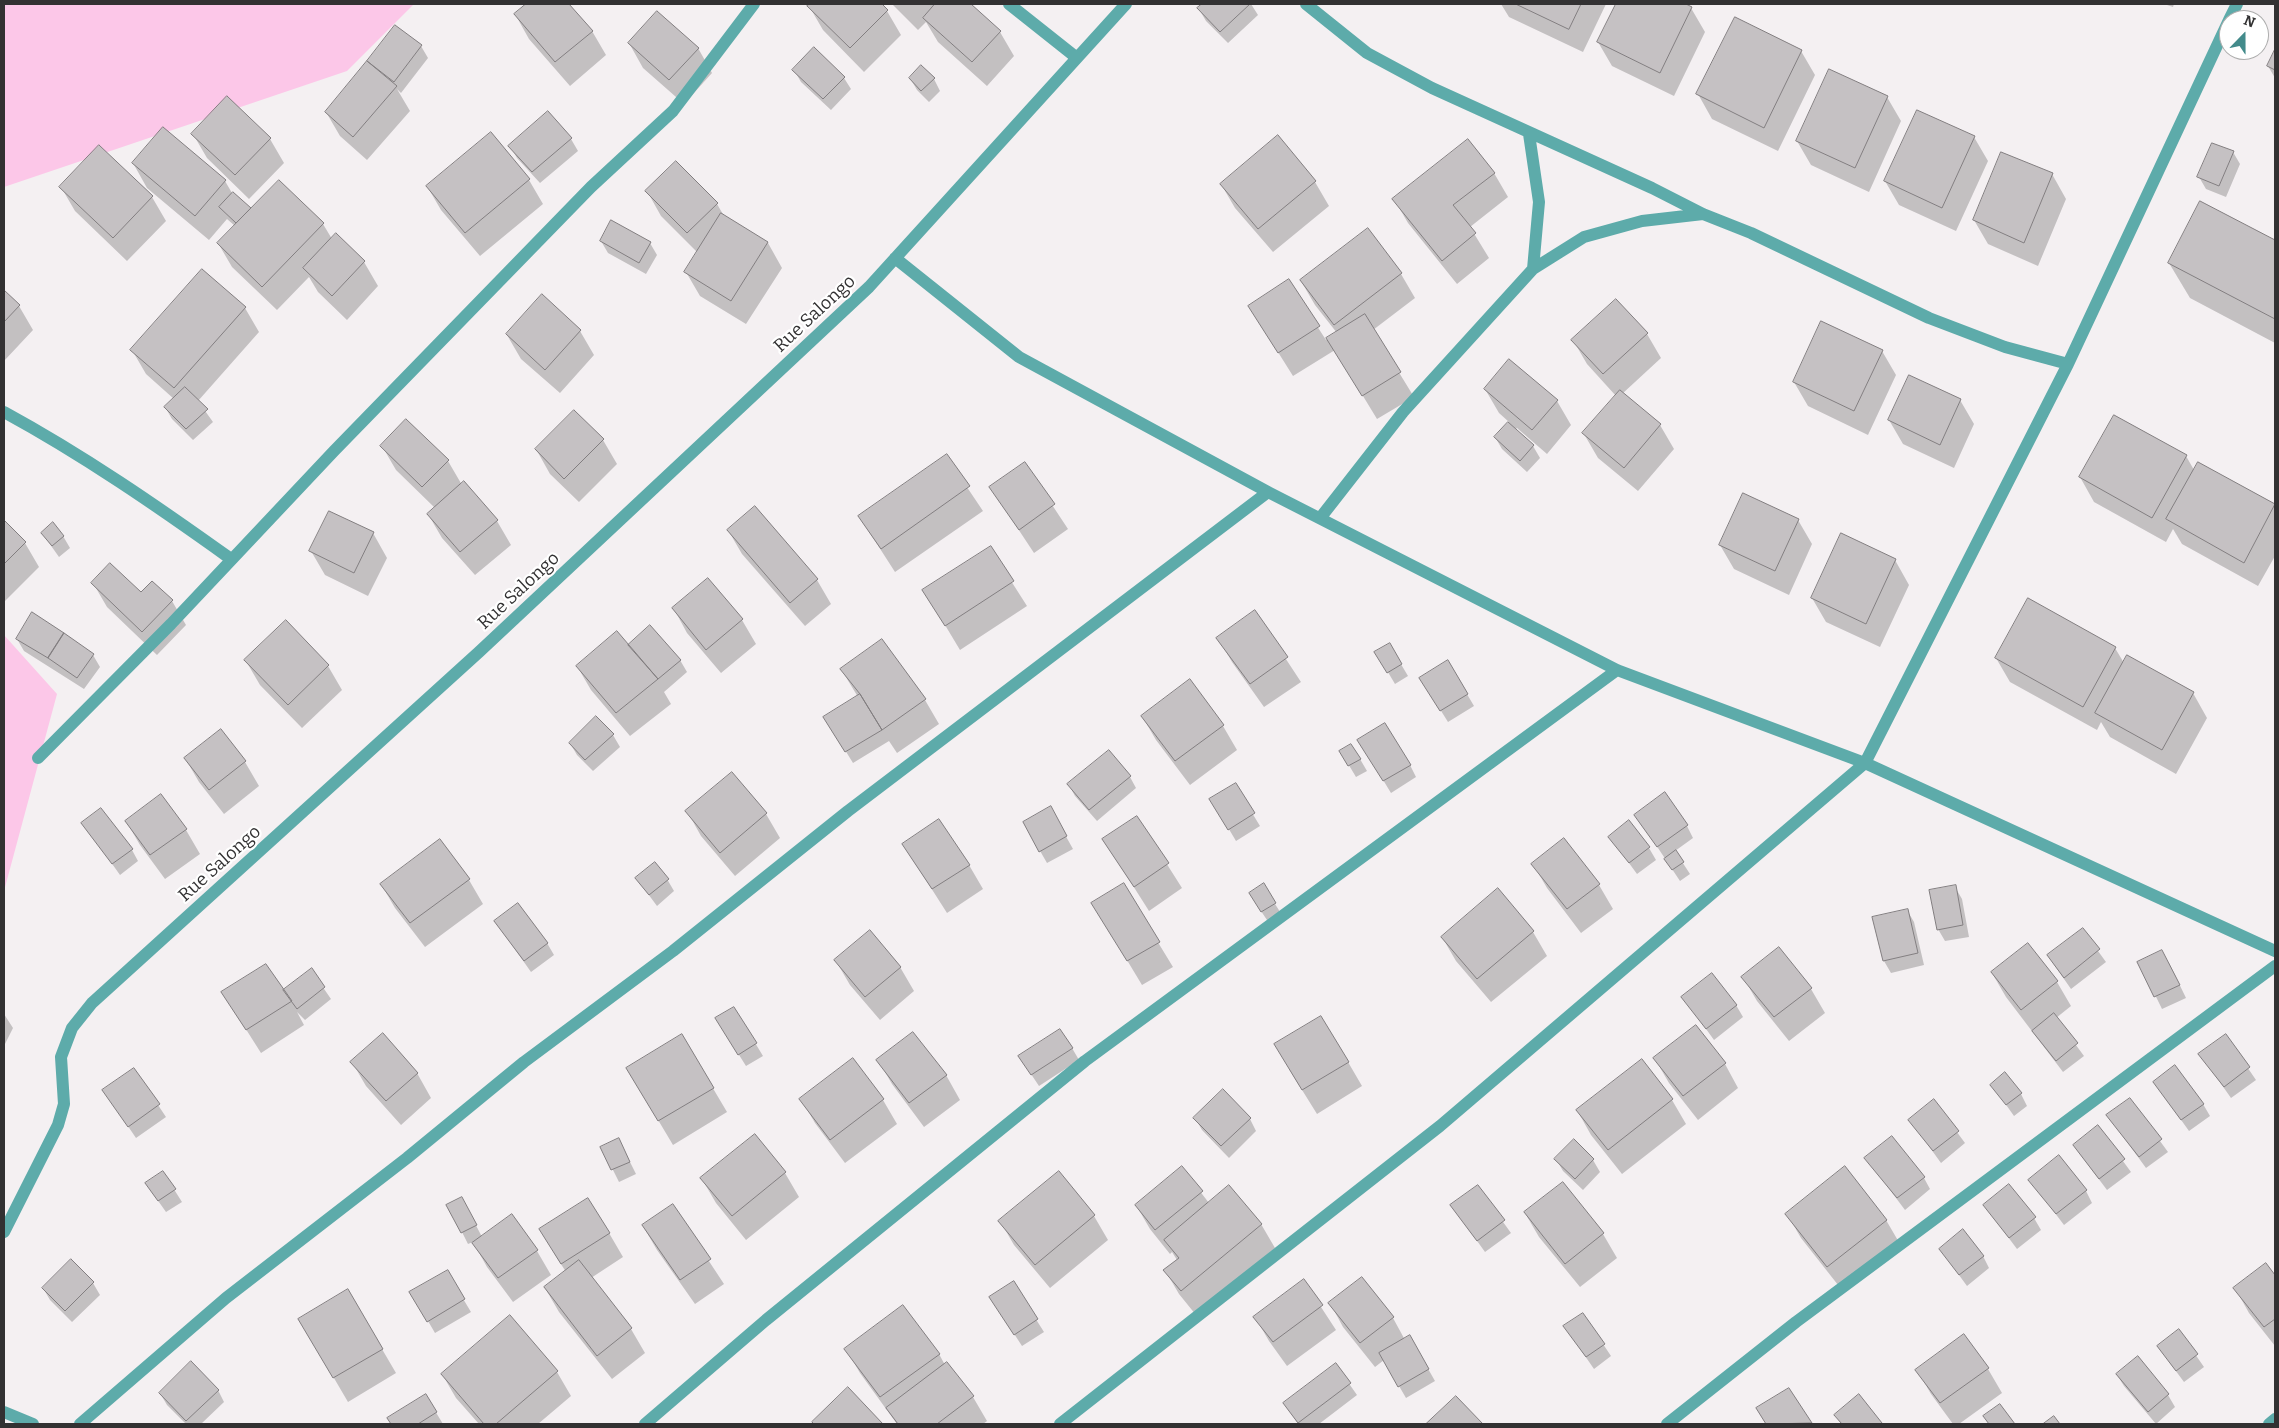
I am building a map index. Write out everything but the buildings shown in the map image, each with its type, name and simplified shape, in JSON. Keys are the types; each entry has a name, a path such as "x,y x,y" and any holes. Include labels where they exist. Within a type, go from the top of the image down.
{"street":[{"path":"38,758 171,624 231,559 591,187 673,111 754,4"},
{"path":"1009,4 1077,58"},
{"name":"Rue Salongo","path":"4,1232 58,1125 64,1104 61,1057 72,1028 92,1003 479,652 869,287 1126,4"},
{"path":"1306,4 1367,54 1432,88 1529,134 1652,188 1703,214 1751,233 1929,318 2005,348 2068,364"},
{"path":"1060,1424 1440,1126 1865,763 2068,364 2219,41"},
{"path":"1529,134 1539,202 1533,269"},
{"path":"1321,518 1403,412 1533,269 1584,237 1642,221 1703,214"},
{"path":"895,258 1018,357 1268,492 1617,670 1865,763 2275,951"},
{"path":"4,412 51,438 117,480 231,559"},
{"path":"80,1424 226,1298 408,1158 524,1062 673,951 848,811 1268,492"},
{"path":"645,1424 766,1320 1085,1061 1617,670"},
{"path":"1667,1424 1796,1322 2275,966"},
{"path":"4,1412 33,1424"},
{"path":"2269,1424 2275,1419"}],"shaded area":[{"path":"4,4 414,4 347,71 4,187"},
{"path":"4,635 57,694 4,891"}]}
